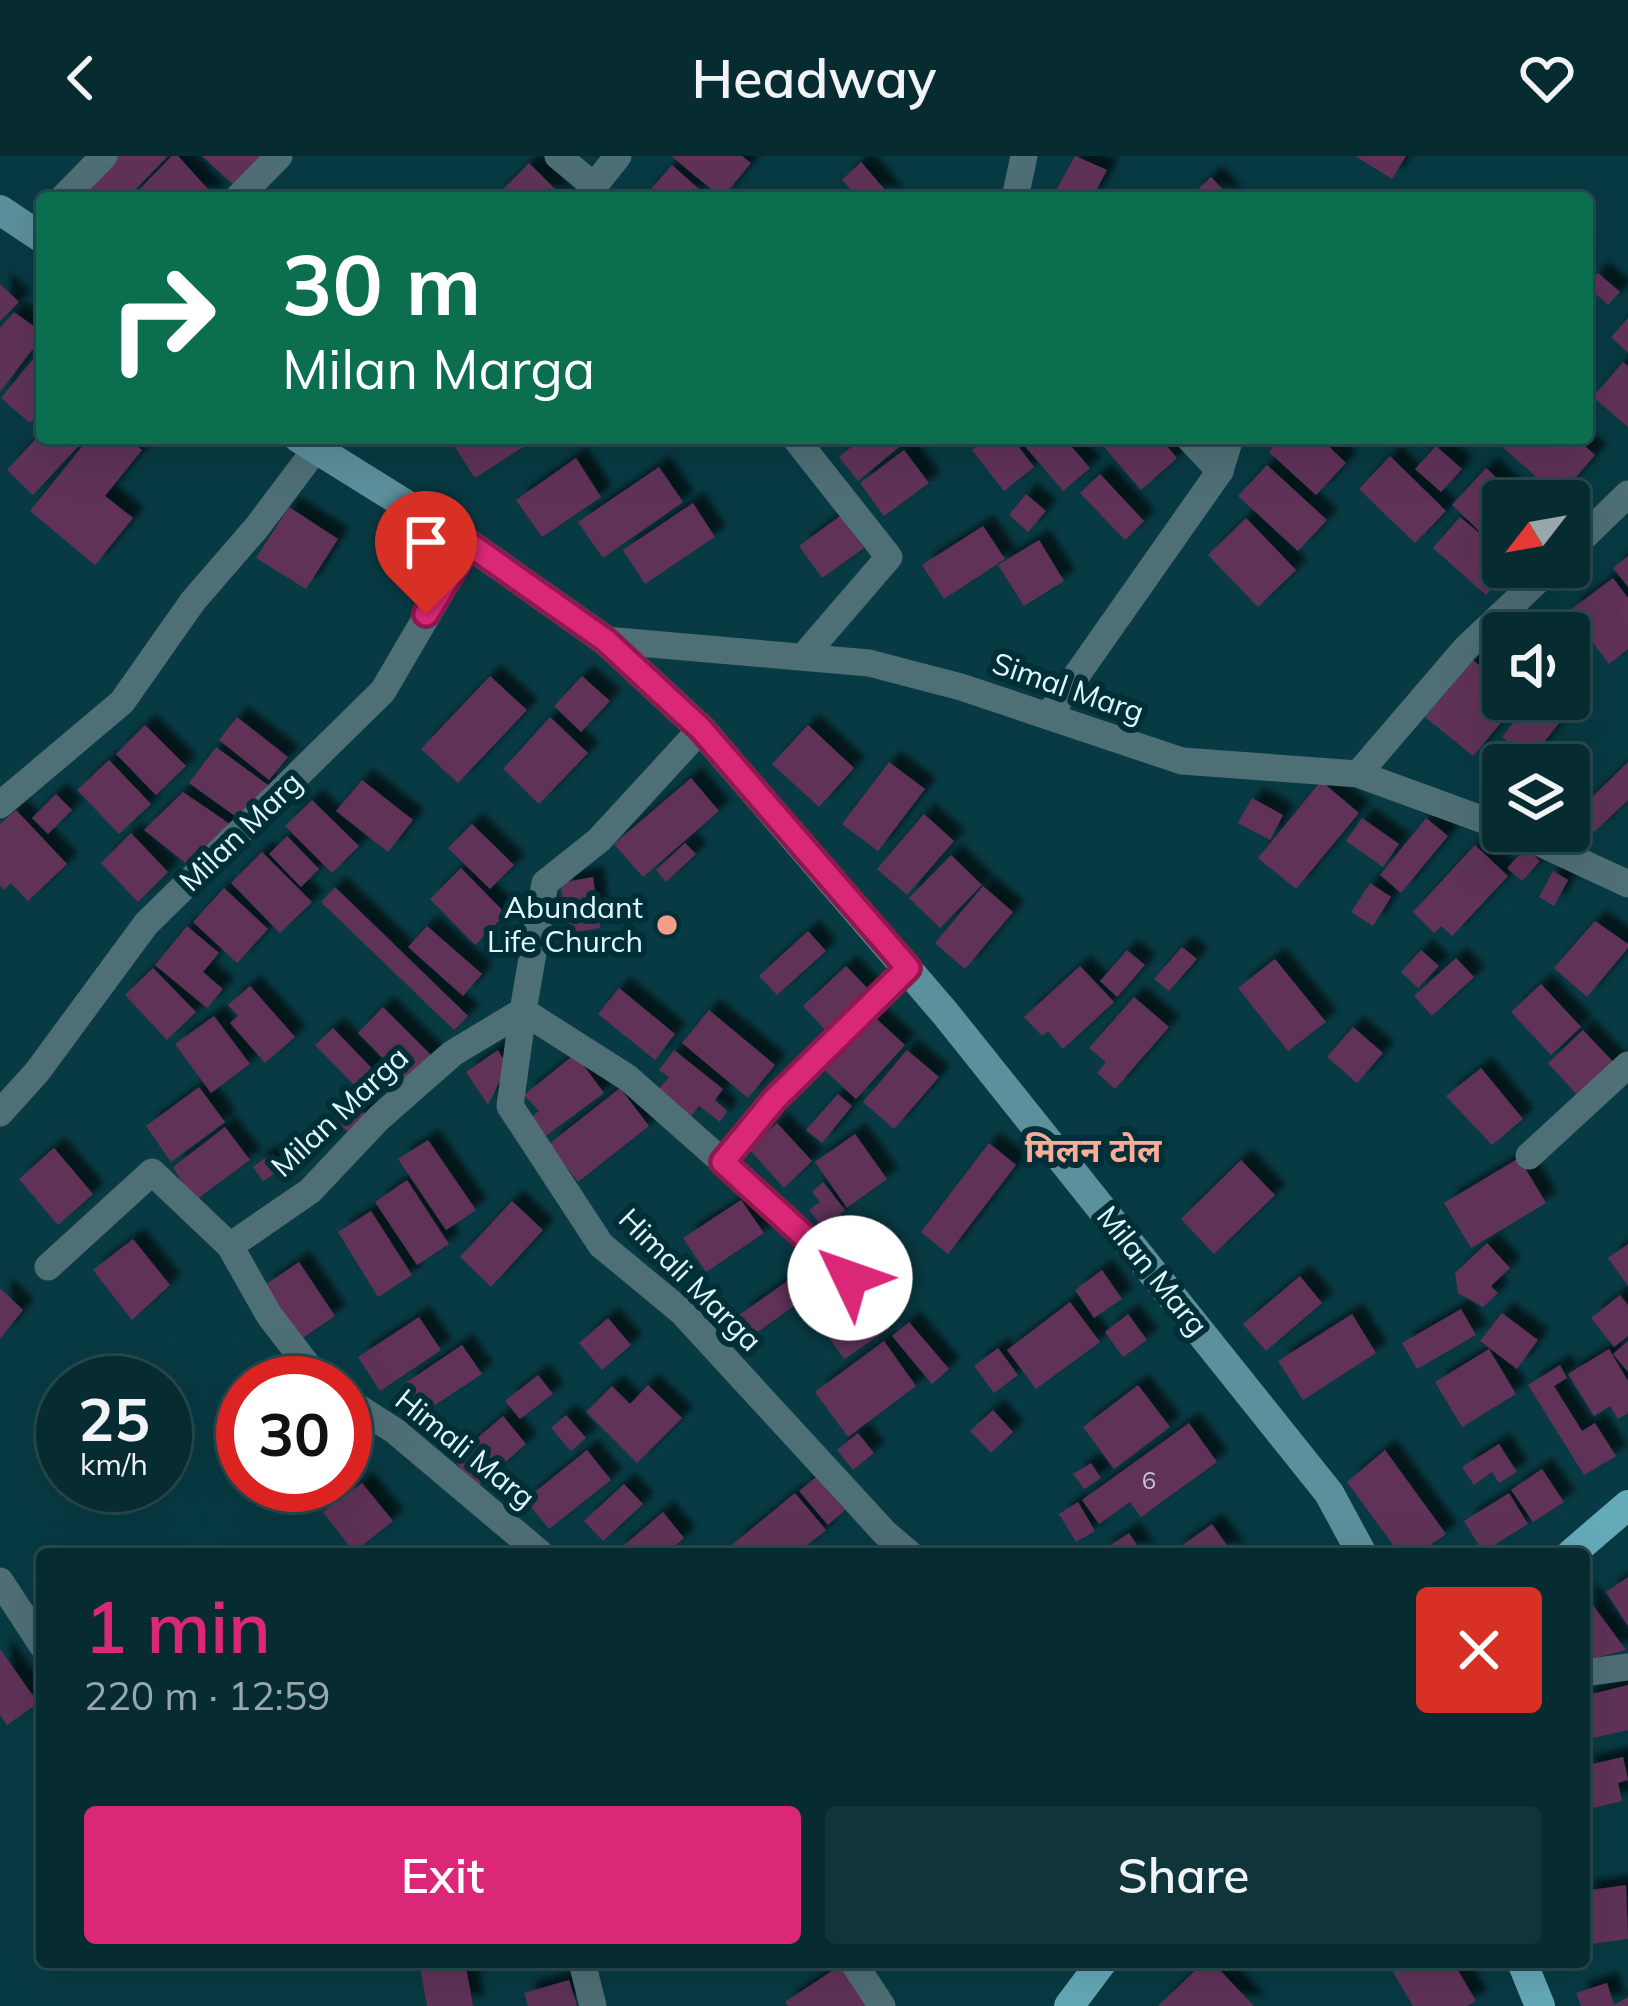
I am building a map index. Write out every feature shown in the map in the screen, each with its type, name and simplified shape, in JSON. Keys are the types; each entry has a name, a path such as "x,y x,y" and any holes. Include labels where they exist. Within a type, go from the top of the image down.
{"main road":[{"path":"0,210 36,229"},
{"name":"Milan Marg","path":"307,444 469,544 605,640 701,729 908,968 1329,1493 1359,1548"},
{"path":"1578,1548 1628,1505"},
{"path":"1069,2006 1098,1968"},
{"path":"1524,1968 1540,2006"}],"street":[{"path":"69,192 104,156"},
{"path":"244,192 279,156"},
{"path":"558,156 599,192 618,156"},
{"path":"1016,192 1024,156"},
{"path":"0,805 122,702 193,601 257,527 307,444"},
{"path":"800,444 889,557 803,657"},
{"path":"1195,444 1220,471"},
{"path":"1048,716 1220,471 1228,444"},
{"path":"1590,530 1628,494"},
{"name":"Milan Marg","path":"0,1113 37,1072 146,924 383,691 469,544"},
{"path":"1358,774 1466,649 1530,588"},
{"name":"Simal Marg","path":"605,640 869,663 1182,761 1358,774 1482,819"},
{"path":"701,729 599,840 545,883 523,1011 628,1078 850,1278"},
{"path":"1559,852 1628,884"},
{"path":"723,1162 774,1100 908,968"},
{"name":"Milan Marga","path":"230,1246 310,1191 379,1118 453,1053 523,1011"},
{"name":"Himali Marga","path":"523,1011 510,1106 601,1245 682,1312 903,1548"},
{"path":"1529,1156 1628,1065"},
{"path":"48,1267 152,1172 230,1246 269,1315 300,1356"},
{"name":"Himali Marg","path":"372,1416 534,1548"},
{"path":"0,1581 36,1637"},
{"path":"1590,1672 1628,1667"},
{"path":"584,1968 593,2006"},
{"path":"857,1968 882,2006"}],"building":[{"path":"116,156 168,156 133,192 93,192 87,185"},
{"path":"172,156 178,156 211,192 137,192"},
{"path":"202,156 268,156 238,189"},
{"path":"671,156 742,156 751,163 727,192 715,192"},
{"path":"1075,156 1107,170 1095,192 1055,192"},
{"path":"1355,156 1406,156 1392,179"},
{"path":"861,162 887,192 853,192 842,180"},
{"path":"529,163 558,192 501,192"},
{"path":"672,165 702,192 648,192"},
{"path":"1211,177 1225,192 1195,192"},
{"path":"1598,273 1620,292 1608,305 1593,291"},
{"path":"0,284 19,302 0,321"},
{"path":"14,312 36,328 36,345 0,392 0,328"},
{"path":"1628,318 1628,353 1611,337"},
{"path":"36,355 36,416 30,423 1,398"},
{"path":"1623,362 1628,366 1628,427 1593,397"},
{"path":"36,439 36,444 80,444 33,495 7,470"},
{"path":"84,444 134,444 142,450 105,496 133,518 95,565 30,511"},
{"path":"453,444 528,444 475,478"},
{"path":"855,444 903,444 858,481 839,457"},
{"path":"980,444 1017,444 1034,467 1004,491 972,450"},
{"path":"1023,444 1069,444 1090,468 1063,491"},
{"path":"1102,444 1165,444 1177,458 1141,490"},
{"path":"1276,444 1326,444 1346,463 1316,495 1269,452"},
{"path":"1499,444 1583,444 1595,455 1574,480 1540,480"},
{"path":"1436,446 1462,469 1441,492 1415,469"},
{"path":"904,450 929,483 884,516 860,483"},
{"path":"1390,456 1446,511 1415,543 1359,489"},
{"path":"576,458 601,497 542,537 516,500"},
{"path":"1267,465 1327,520 1298,551 1238,496"},
{"path":"659,467 683,502 603,558 578,522"},
{"path":"1486,468 1499,480 1482,480 1482,534 1452,505"},
{"path":"1100,474 1144,521 1125,540 1080,493"},
{"path":"1026,494 1046,511 1028,532 1009,515"},
{"path":"693,503 715,537 645,584 623,550"},
{"path":"289,507 338,539 306,589 256,558"},
{"path":"840,516 864,548 822,578 799,546"},
{"path":"1460,517 1482,535 1482,588 1492,588 1486,595 1433,548"},
{"path":"1246,518 1296,570 1258,607 1208,555"},
{"path":"983,526 1005,559 944,599 922,565"},
{"path":"1039,540 1064,581 1024,606 998,565"},
{"path":"1628,556 1628,587 1613,568"},
{"path":"1613,578 1628,598 1628,649 1609,664 1590,639 1590,612 1569,611"},
{"path":"1473,660 1482,668 1482,720 1503,720 1473,756 1425,717"},
{"path":"490,676 527,710 458,783 421,749"},
{"path":"582,676 610,701 581,732 554,706"},
{"path":"237,717 288,757 269,780 219,740"},
{"path":"550,717 588,753 539,804 503,769"},
{"path":"1515,720 1561,720 1543,744 1511,744 1502,737"},
{"path":"145,725 186,766 156,795 116,754"},
{"path":"808,725 854,768 819,807 772,764"},
{"path":"216,747 268,785 242,821 189,783"},
{"path":"109,760 151,804 119,834 77,790"},
{"path":"889,762 925,789 878,851 842,824"},
{"path":"1628,762 1628,800 1594,832 1590,799"},
{"path":"691,778 719,811 643,877 614,844"},
{"path":"362,780 413,820 388,852 336,811"},
{"path":"1321,781 1359,813 1296,889 1258,858"},
{"path":"183,792 240,831 197,872 144,830"},
{"path":"56,794 72,810 48,834 32,818"},
{"path":"1252,798 1283,815 1270,840 1238,823"},
{"path":"312,800 359,846 332,873 285,826"},
{"path":"16,810 67,864 28,901 11,883 4,890 0,885 0,824"},
{"path":"924,814 954,841 907,895 877,869"},
{"path":"1362,818 1399,844 1383,867 1346,841"},
{"path":"1426,818 1448,836 1401,893 1380,875"},
{"path":"472,824 514,865 490,889 448,848"},
{"path":"131,833 168,872 138,902 101,863"},
{"path":"287,836 319,869 301,887 269,854"},
{"path":"685,843 696,854 666,882 656,870"},
{"path":"1475,845 1508,876 1452,936 1441,926 1434,933 1413,912"},
{"path":"262,852 312,902 280,933 231,883"},
{"path":"1522,852 1530,852 1540,861 1522,881 1507,868"},
{"path":"951,855 982,885 940,928 909,898"},
{"path":"461,868 506,914 475,945 430,899"},
{"path":"1553,871 1568,880 1554,906 1539,897"},
{"path":"593,877 600,928 568,933 560,883"},
{"path":"1370,883 1391,897 1373,926 1351,912"},
{"path":"983,886 1013,912 965,969 935,943"},
{"path":"335,887 468,1016 454,1030 321,902"},
{"path":"224,888 268,929 237,963 193,922"},
{"path":"1595,921 1628,948 1587,997 1554,968"},
{"path":"187,926 219,953 203,972 223,989 207,1008 155,965"},
{"path":"427,926 482,974 463,996 408,947"},
{"path":"808,931 826,951 777,995 759,976"},
{"path":"1182,947 1197,959 1169,991 1154,979"},
{"path":"1127,950 1145,965 1117,997 1100,981"},
{"path":"1421,950 1439,966 1418,988 1401,972"},
{"path":"1456,958 1474,977 1432,1016 1414,996"},
{"path":"1275,959 1326,1022 1288,1051 1238,988"},
{"path":"846,966 872,993 829,1034 803,1006"},
{"path":"1080,966 1114,1002 1063,1049 1048,1031 1042,1036 1024,1017"},
{"path":"153,968 196,1012 167,1040 125,995"},
{"path":"1541,984 1581,1027 1551,1055 1511,1012"},
{"path":"250,986 295,1037 265,1063 230,1023 238,1016 228,1005"},
{"path":"619,988 675,1034 655,1060 598,1014"},
{"path":"1134,997 1169,1027 1115,1089 1097,1073 1106,1062 1089,1048"},
{"path":"383,1007 433,1057 407,1083 358,1033"},
{"path":"709,1010 775,1065 748,1098 682,1043"},
{"path":"871,1014 905,1045 856,1099 822,1068"},
{"path":"214,1016 250,1064 211,1093 175,1044"},
{"path":"1353,1027 1383,1053 1357,1083 1327,1057"},
{"path":"333,1028 386,1083 369,1100 315,1045"},
{"path":"1583,1030 1617,1066 1581,1099 1548,1063"},
{"path":"498,1050 507,1066 488,1105 466,1072"},
{"path":"674,1050 723,1089 715,1100 727,1111 720,1122 699,1106 689,1119 659,1089 669,1077 659,1070"},
{"path":"907,1050 939,1077 894,1129 863,1102"},
{"path":"575,1054 604,1093 543,1138 528,1120 539,1111 524,1095"},
{"path":"1481,1068 1523,1119 1492,1145 1446,1096"},
{"path":"199,1087 225,1122 171,1162 146,1126"},
{"path":"620,1088 649,1126 578,1182 549,1144"},
{"path":"838,1094 852,1106 822,1143 806,1130"},
{"path":"349,1100 368,1116 352,1135 333,1120"},
{"path":"777,1123 812,1161 784,1188 749,1149"},
{"path":"225,1127 250,1160 193,1202 173,1167"},
{"path":"855,1134 887,1179 847,1208 815,1162"},
{"path":"428,1140 476,1210 446,1230 398,1159"},
{"path":"989,1143 1016,1165 948,1254 921,1232"},
{"path":"54,1148 93,1194 58,1225 19,1179"},
{"path":"269,1155 280,1170 263,1181 253,1167"},
{"path":"1519,1158 1546,1203 1471,1248 1444,1203"},
{"path":"1241,1160 1275,1195 1214,1254 1181,1219"},
{"path":"407,1180 449,1244 417,1265 375,1202"},
{"path":"823,1182 845,1210 823,1228 809,1210 820,1202 812,1192"},
{"path":"741,1200 764,1233 706,1272 683,1238"},
{"path":"512,1201 543,1230 491,1287 460,1257"},
{"path":"371,1211 412,1275 378,1297 338,1232"},
{"path":"133,1239 170,1285 132,1320 93,1270"},
{"path":"1487,1243 1510,1268 1491,1286 1498,1293 1483,1307 1458,1293 1455,1273"},
{"path":"1628,1244 1628,1286 1608,1258"},
{"path":"299,1262 335,1316 298,1341 262,1287"},
{"path":"812,1264 825,1284 753,1335 739,1315"},
{"path":"1102,1270 1122,1299 1094,1318 1075,1290"},
{"path":"1300,1276 1322,1303 1266,1351 1243,1324"},
{"path":"0,1288 23,1310 0,1339"},
{"path":"866,1293 890,1328 844,1359 820,1324"},
{"path":"1620,1295 1628,1305 1628,1336 1614,1347 1591,1318"},
{"path":"1070,1302 1100,1342 1036,1389 1007,1350"},
{"path":"1461,1309 1476,1335 1417,1369 1402,1343"},
{"path":"1502,1313 1538,1340 1517,1369 1480,1341"},
{"path":"1128,1314 1147,1340 1123,1357 1105,1332"},
{"path":"1352,1314 1376,1353 1303,1400 1278,1361"},
{"path":"419,1317 441,1350 380,1391 372,1379 372,1356 360,1356"},
{"path":"608,1318 631,1345 602,1370 579,1343"},
{"path":"909,1322 949,1369 932,1384 892,1336"},
{"path":"884,1341 916,1386 848,1437 815,1392"},
{"path":"1628,1341 1628,1372 1613,1354"},
{"path":"462,1345 482,1374 423,1413 404,1384"},
{"path":"998,1348 1018,1375 994,1393 974,1366"},
{"path":"1489,1349 1516,1394 1462,1427 1435,1382"},
{"path":"1609,1349 1628,1381 1628,1413 1618,1419 1610,1406 1594,1416 1568,1374"},
{"path":"1560,1365 1567,1378 1554,1386 1582,1431 1595,1423 1616,1456 1584,1475 1528,1385"},
{"path":"538,1375 553,1394 520,1419 505,1401"},
{"path":"648,1385 682,1418 637,1463 586,1412 612,1386 630,1404"},
{"path":"1138,1385 1170,1427 1114,1469 1083,1427"},
{"path":"993,1410 1013,1432 991,1453 970,1431"},
{"path":"566,1415 586,1438 571,1451 551,1428"},
{"path":"503,1416 526,1444 477,1487 453,1459"},
{"path":"1189,1423 1217,1462 1141,1517 1130,1502 1099,1524 1082,1500"},
{"path":"858,1433 874,1453 853,1470 837,1450"},
{"path":"1499,1444 1517,1472 1499,1483 1492,1472 1474,1485 1462,1467"},
{"path":"587,1450 611,1480 549,1529 525,1500"},
{"path":"1385,1450 1446,1534 1426,1548 1396,1548 1347,1482"},
{"path":"1091,1463 1101,1478 1084,1489 1073,1474"},
{"path":"1542,1469 1564,1502 1533,1522 1511,1490"},
{"path":"816,1477 845,1510 828,1525 799,1491"},
{"path":"624,1484 643,1504 603,1541 584,1521"},
{"path":"795,1493 826,1530 804,1548 736,1548 733,1544"},
{"path":"1509,1493 1528,1524 1489,1548 1481,1548 1464,1521"},
{"path":"372,1495 393,1521 359,1548 351,1548 323,1512 372,1512"},
{"path":"1078,1502 1095,1531 1076,1542 1059,1514"},
{"path":"663,1512 684,1538 673,1548 621,1548"},
{"path":"1212,1524 1229,1548 1178,1548"},
{"path":"1129,1533 1139,1548 1106,1548"},
{"path":"1628,1577 1628,1626 1606,1592"},
{"path":"1590,1601 1626,1650 1590,1659"},
{"path":"0,1649 36,1704 7,1725 0,1715"},
{"path":"1628,1685 1628,1730 1590,1739 1590,1694"},
{"path":"1623,1757 1628,1780 1618,1783 1622,1801 1590,1809 1590,1765"},
{"path":"1626,1885 1628,1939 1590,1944 1590,1890"},
{"path":"420,1968 466,1968 473,2006 427,2006"},
{"path":"836,1968 847,1968 873,2006 788,2006 785,2002"},
{"path":"1198,1968 1218,1968 1254,2006 1158,2006"},
{"path":"1391,1968 1457,1968 1476,2001 1467,2006 1413,2006"},
{"path":"569,1980 577,2006 528,2006 524,1993"},
{"path":"1607,1983 1614,2005 1628,1997 1628,2006 1581,2006 1576,1993"}],"place":[{"name":"Abundant Life Church","path":"667,925"}],"district":[{"name":"मिलन टोल","path":"1093,1150"}],"route":[{"path":"426,614 469,544 605,640 701,729 908,968 774,1100 723,1162 850,1278"}]}
